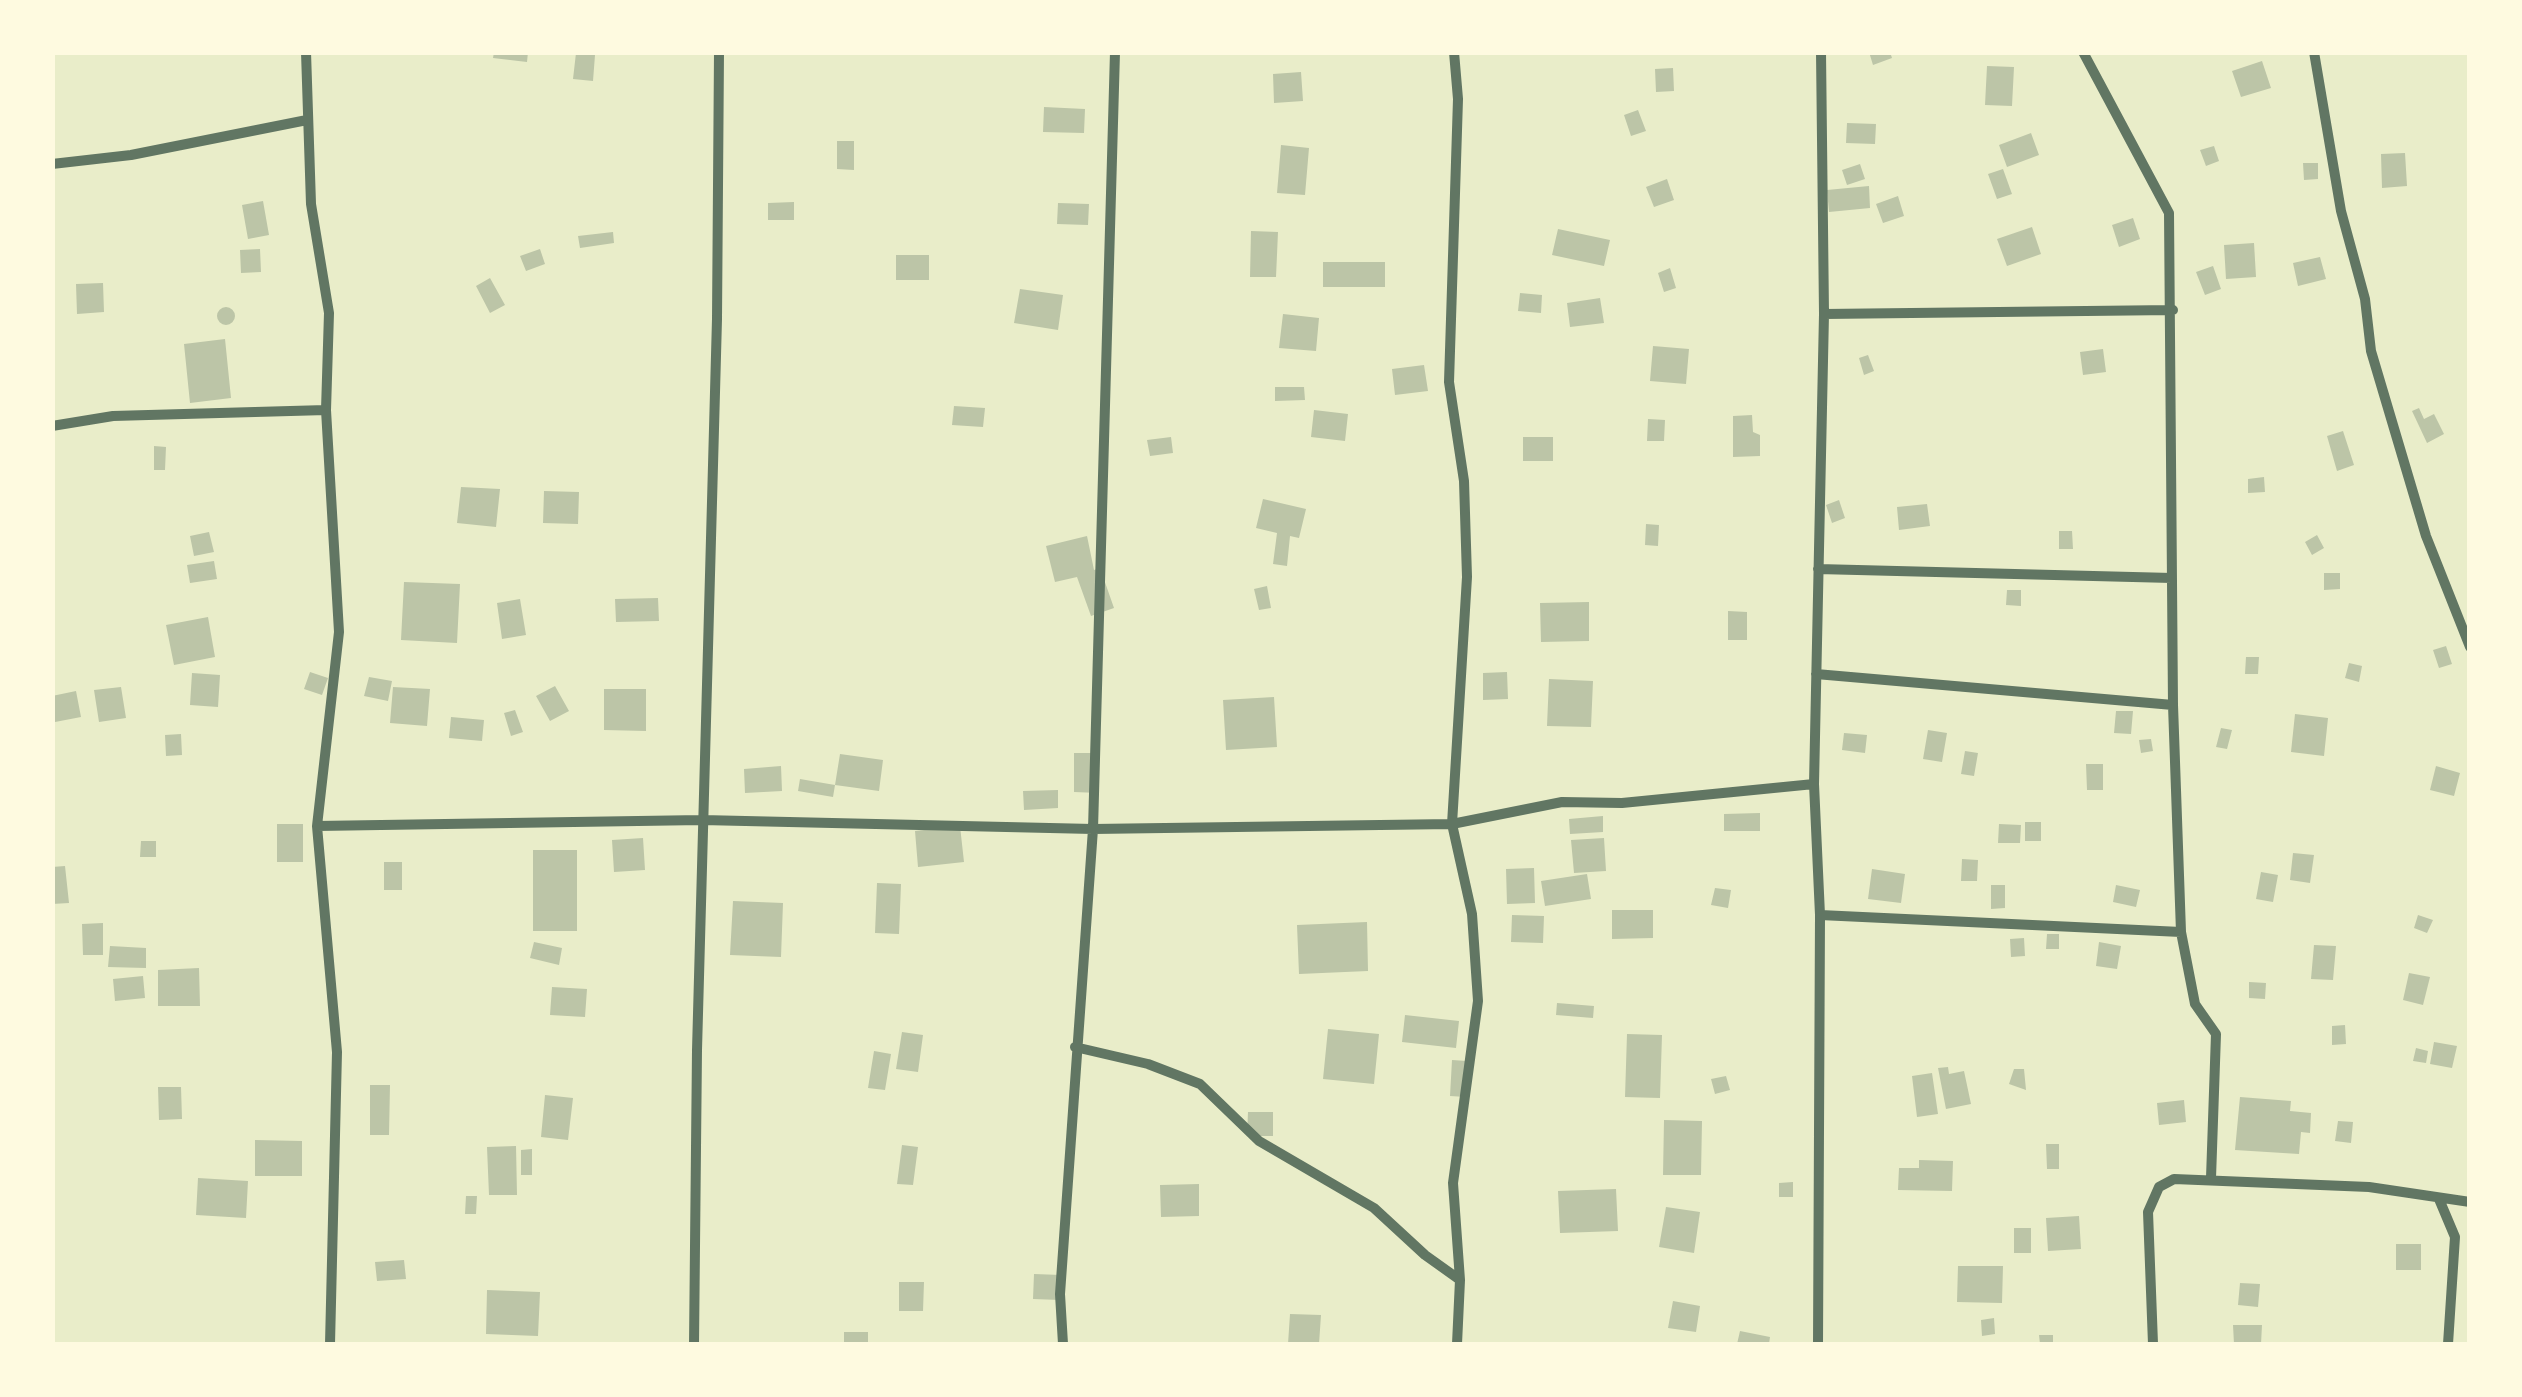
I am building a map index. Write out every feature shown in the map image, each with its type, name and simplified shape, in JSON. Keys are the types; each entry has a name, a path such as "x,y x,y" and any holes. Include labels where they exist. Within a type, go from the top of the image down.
{"street":[{"path":"306,52 312,204 329,313 326,410 339,632 317,826 337,1052 330,1344"},
{"path":"694,1344 702,820 718,319 719,52"},
{"path":"1063,1344 1060,1294 1093,829 1114,52"},
{"path":"1454,52 1458,99 1449,382 1464,481 1466,577 1452,824 1472,914 1478,1001 1452,1183 1460,1280 1457,1344"},
{"path":"1818,1344 1820,915 1814,784 1824,314 1820,52"},
{"path":"2082,52 2169,213 2173,704 2180,932 2191,992 2216,1034 2211,1178"},
{"path":"2314,52 2341,210 2365,299 2371,351 2426,536 2470,647"},
{"path":"52,164 131,155 307,120"},
{"path":"1824,314 2172,310"},
{"path":"52,426 113,416 326,410"},
{"path":"1818,569 2172,578"},
{"path":"1816,674 2173,704"},
{"path":"317,826 702,820 1093,829 1452,824 1562,802 1622,803 1814,784"},
{"path":"1820,915 2180,932"},
{"path":"1075,1047 1148,1064 1200,1084 1259,1142 1374,1208 1460,1280"},
{"path":"2153,1344 2148,1212 2153,1196 2174,1179 2369,1186 2470,1202"},
{"path":"2439,1199 2455,1237 2448,1344"}],"building":[{"path":"494,52 528,52 527,62 493,58"},
{"path":"1869,52 1890,52 1892,58 1873,65"},
{"path":"576,53 595,55 593,81 573,79"},
{"path":"2262,61 2271,88 2241,97 2232,71"},
{"path":"1987,66 2014,67 2012,106 1985,105"},
{"path":"1673,68 1674,91 1656,92 1655,69"},
{"path":"1301,72 1303,101 1274,103 1273,74"},
{"path":"1044,107 1085,109 1084,133 1043,132"},
{"path":"1638,110 1646,131 1631,136 1624,115"},
{"path":"1847,123 1876,124 1875,144 1846,143"},
{"path":"2031,133 2039,155 2007,167 1999,145"},
{"path":"837,141 854,141 854,170 837,169"},
{"path":"1281,145 1309,148 1305,195 1277,193"},
{"path":"2214,146 2219,161 2206,166 2200,150"},
{"path":"2405,153 2407,186 2382,188 2381,154"},
{"path":"2303,163 2318,163 2318,179 2304,180"},
{"path":"1860,164 1865,179 1847,185 1842,170"},
{"path":"2003,169 2012,194 1997,199 1988,174"},
{"path":"1667,179 1674,200 1654,207 1646,187"},
{"path":"1869,186 1870,208 1829,212 1827,190"},
{"path":"1898,196 1904,216 1883,223 1876,204"},
{"path":"263,201 269,235 248,239 242,205"},
{"path":"794,202 794,220 768,220 768,203"},
{"path":"1058,203 1089,204 1088,225 1057,224"},
{"path":"2133,218 2140,239 2119,247 2112,225"},
{"path":"2032,227 2041,254 2007,266 1997,239"},
{"path":"1558,229 1610,240 1604,266 1552,255"},
{"path":"1251,231 1278,232 1276,277 1250,277"},
{"path":"613,232 614,243 580,248 578,236"},
{"path":"2254,243 2256,277 2226,279 2224,245"},
{"path":"260,249 261,272 241,273 240,250"},
{"path":"540,249 545,264 526,271 520,256"},
{"path":"896,255 929,255 929,280 896,280"},
{"path":"2320,257 2326,279 2298,286 2293,263"},
{"path":"1323,262 1385,262 1385,287 1323,287"},
{"path":"2213,266 2221,289 2205,295 2196,272"},
{"path":"1670,268 1676,288 1664,292 1658,273"},
{"path":"490,278 505,305 490,313 476,286"},
{"path":"103,283 104,312 77,314 76,284"},
{"path":"1020,289 1063,295 1058,330 1014,323"},
{"path":"1520,293 1542,295 1541,313 1518,311"},
{"path":"1600,298 1604,323 1570,327 1567,303"},
{"path":"226,307 235,316 226,325 217,316"},
{"path":"1283,314 1319,318 1316,351 1279,348"},
{"path":"225,339 231,398 190,403 184,344"},
{"path":"1653,346 1689,349 1686,384 1650,381"},
{"path":"2103,349 2106,372 2083,375 2080,352"},
{"path":"1868,355 1874,371 1864,375 1859,358"},
{"path":"1424,365 1428,391 1395,395 1392,369"},
{"path":"1275,387 1304,387 1305,400 1275,401"},
{"path":"954,406 985,408 983,427 952,425"},
{"path":"2419,408 2424,419 2434,414 2444,434 2427,443 2412,411"},
{"path":"1314,410 1348,414 1345,441 1311,437"},
{"path":"1752,415 1753,432 1760,435 1760,456 1733,457 1733,416"},
{"path":"1648,419 1665,420 1664,441 1647,441"},
{"path":"2343,431 2354,465 2337,471 2327,436"},
{"path":"1171,437 1173,453 1150,456 1147,440"},
{"path":"1523,437 1553,437 1553,461 1523,461"},
{"path":"154,446 166,447 165,470 154,470"},
{"path":"2264,477 2265,492 2248,493 2248,479"},
{"path":"461,487 500,489 496,527 457,523"},
{"path":"544,491 579,492 578,524 543,523"},
{"path":"1263,499 1306,509 1299,538 1290,536 1287,566 1273,564 1277,533 1256,528"},
{"path":"1839,500 1845,518 1832,523 1826,505"},
{"path":"1927,504 1930,526 1899,530 1897,507"},
{"path":"1646,524 1659,525 1658,546 1645,545"},
{"path":"2059,531 2072,531 2073,549 2059,549"},
{"path":"209,532 214,552 194,556 190,536"},
{"path":"2317,535 2324,548 2312,555 2305,542"},
{"path":"1087,536 1094,570 1100,568 1114,608 1091,616 1077,577 1055,582 1046,546"},
{"path":"214,561 217,579 190,583 187,565"},
{"path":"2324,573 2340,573 2340,589 2324,590"},
{"path":"404,582 460,584 457,643 401,640"},
{"path":"1267,586 1271,608 1259,610 1254,589"},
{"path":"2007,590 2021,590 2021,606 2006,605"},
{"path":"658,598 659,621 616,622 615,599"},
{"path":"520,599 526,635 502,639 497,603"},
{"path":"1589,602 1589,641 1541,642 1540,603"},
{"path":"1728,611 1747,612 1747,640 1728,640"},
{"path":"208,617 215,657 174,665 166,625"},
{"path":"2446,646 2452,664 2439,668 2433,650"},
{"path":"2246,657 2259,657 2258,674 2245,674"},
{"path":"2349,663 2362,666 2359,682 2345,678"},
{"path":"310,672 328,678 322,695 304,689"},
{"path":"1507,672 1508,699 1483,700 1483,673"},
{"path":"192,673 220,675 218,707 190,705"},
{"path":"369,677 392,681 388,701 364,696"},
{"path":"1549,679 1593,681 1591,727 1547,726"},
{"path":"555,686 569,711 550,721 536,696"},
{"path":"121,687 126,718 99,722 94,690"},
{"path":"393,687 430,689 427,726 390,723"},
{"path":"604,689 646,689 646,731 604,730"},
{"path":"76,691 81,717 55,722 52,696"},
{"path":"1274,697 1277,747 1226,750 1223,700"},
{"path":"515,710 523,732 511,736 504,713"},
{"path":"2116,711 2133,711 2131,734 2114,733"},
{"path":"2295,714 2328,718 2324,756 2291,752"},
{"path":"451,717 484,720 482,741 449,738"},
{"path":"2221,728 2232,730 2227,749 2216,747"},
{"path":"1928,730 1947,733 1942,762 1923,759"},
{"path":"1844,733 1867,735 1865,753 1842,750"},
{"path":"181,734 182,755 166,756 165,735"},
{"path":"2151,739 2153,751 2141,753 2139,740"},
{"path":"1965,751 1978,753 1974,776 1961,774"},
{"path":"1074,753 1099,753 1099,793 1074,792"},
{"path":"840,754 883,760 879,791 835,785"},
{"path":"2086,764 2103,764 2103,790 2087,790"},
{"path":"781,766 782,791 745,793 744,769"},
{"path":"2436,766 2460,773 2454,796 2430,790"},
{"path":"800,779 835,785 833,797 798,791"},
{"path":"1058,790 1058,808 1024,810 1023,791"},
{"path":"1760,813 1760,831 1724,831 1724,814"},
{"path":"1603,816 1603,832 1570,834 1569,819"},
{"path":"2025,822 2041,822 2041,841 2025,841"},
{"path":"277,824 303,824 303,862 277,862"},
{"path":"1999,824 2021,825 2020,843 1998,843"},
{"path":"960,826 964,862 918,867 915,831"},
{"path":"643,838 645,870 614,872 612,840"},
{"path":"1604,838 1606,871 1574,873 1571,840"},
{"path":"141,841 156,841 156,857 140,857"},
{"path":"533,850 577,850 577,931 533,931"},
{"path":"2293,853 2314,855 2310,883 2290,880"},
{"path":"1962,859 1978,860 1977,881 1961,881"},
{"path":"384,862 402,862 402,890 384,890"},
{"path":"65,866 69,903 52,904 52,867"},
{"path":"1534,868 1535,903 1507,904 1506,869"},
{"path":"1872,869 1905,874 1901,903 1868,899"},
{"path":"2261,872 2278,875 2273,902 2256,899"},
{"path":"1587,874 1591,899 1545,906 1541,881"},
{"path":"877,883 901,884 899,934 875,933"},
{"path":"1991,885 2005,885 2005,908 1991,909"},
{"path":"2116,885 2140,890 2136,907 2113,902"},
{"path":"1715,888 1731,890 1728,908 1711,905"},
{"path":"733,901 783,903 781,957 730,955"},
{"path":"1612,910 1653,910 1653,938 1612,939"},
{"path":"1512,915 1544,916 1543,943 1511,942"},
{"path":"2418,915 2433,920 2427,933 2414,928"},
{"path":"1367,922 1368,971 1299,974 1297,925"},
{"path":"103,923 103,955 83,955 82,924"},
{"path":"2047,934 2059,934 2059,949 2046,949"},
{"path":"2024,938 2025,956 2011,957 2010,939"},
{"path":"534,942 562,948 559,965 530,958"},
{"path":"2099,942 2121,946 2117,969 2096,966"},
{"path":"2314,945 2336,946 2333,980 2311,979"},
{"path":"110,946 146,948 146,968 108,967"},
{"path":"199,968 200,1006 158,1006 158,970"},
{"path":"2409,973 2430,977 2423,1005 2403,1000"},
{"path":"143,976 145,998 115,1001 113,979"},
{"path":"2249,982 2266,983 2265,999 2249,998"},
{"path":"552,987 587,989 585,1017 550,1015"},
{"path":"1557,1003 1594,1006 1593,1018 1556,1015"},
{"path":"1405,1015 1459,1021 1456,1048 1402,1042"},
{"path":"2345,1025 2346,1044 2332,1045 2332,1026"},
{"path":"1328,1029 1379,1034 1374,1084 1323,1079"},
{"path":"902,1032 923,1035 918,1072 896,1069"},
{"path":"1627,1034 1662,1035 1660,1098 1625,1097"},
{"path":"2434,1042 2457,1046 2452,1068 2430,1064"},
{"path":"2416,1048 2428,1051 2426,1063 2413,1061"},
{"path":"874,1051 891,1054 885,1090 868,1088"},
{"path":"1452,1060 1467,1061 1466,1097 1450,1096"},
{"path":"1948,1067 1949,1074 1964,1071 1971,1104 1946,1109 1938,1068"},
{"path":"2014,1069 2024,1069 2026,1090 2009,1084"},
{"path":"1932,1073 1938,1114 1917,1117 1912,1076"},
{"path":"1726,1076 1730,1090 1715,1094 1711,1079"},
{"path":"370,1085 390,1085 389,1135 370,1135"},
{"path":"158,1087 181,1087 182,1119 159,1120"},
{"path":"545,1095 573,1098 568,1140 541,1137"},
{"path":"2240,1097 2291,1101 2290,1111 2311,1113 2310,1133 2301,1132 2299,1154 2235,1150"},
{"path":"2184,1100 2186,1122 2159,1125 2157,1103"},
{"path":"1248,1112 1273,1112 1273,1136 1247,1136"},
{"path":"1664,1120 1702,1121 1701,1175 1663,1175"},
{"path":"2338,1121 2353,1122 2351,1143 2335,1141"},
{"path":"255,1140 302,1141 302,1176 255,1176"},
{"path":"2046,1144 2059,1144 2059,1169 2047,1169"},
{"path":"902,1145 918,1147 913,1185 897,1184"},
{"path":"516,1146 517,1195 489,1195 487,1147"},
{"path":"532,1149 532,1175 521,1175 521,1150"},
{"path":"1919,1160 1953,1161 1952,1191 1898,1190 1899,1168 1919,1168"},
{"path":"198,1178 248,1181 246,1218 196,1215"},
{"path":"1793,1182 1793,1197 1779,1197 1779,1183"},
{"path":"1199,1184 1199,1216 1161,1217 1160,1185"},
{"path":"1616,1189 1618,1231 1560,1233 1558,1191"},
{"path":"466,1196 477,1196 476,1214 465,1214"},
{"path":"1666,1207 1700,1212 1694,1253 1659,1247"},
{"path":"2079,1216 2081,1249 2048,1251 2046,1218"},
{"path":"2014,1228 2031,1228 2031,1253 2014,1253"},
{"path":"2396,1244 2421,1244 2421,1270 2396,1270"},
{"path":"404,1260 406,1279 377,1281 375,1262"},
{"path":"1958,1266 2003,1266 2002,1303 1957,1302"},
{"path":"1034,1274 1061,1275 1060,1300 1033,1299"},
{"path":"899,1282 924,1282 923,1311 899,1311"},
{"path":"2240,1283 2260,1284 2258,1307 2238,1305"},
{"path":"487,1290 540,1292 538,1336 486,1334"},
{"path":"1673,1301 1700,1306 1696,1332 1668,1328"},
{"path":"1290,1314 1321,1315 1319,1344 1288,1344"},
{"path":"1994,1318 1995,1334 1982,1336 1981,1320"},
{"path":"2233,1325 2262,1325 2261,1344 2234,1344"},
{"path":"1740,1331 1770,1337 1769,1344 1737,1344"},
{"path":"844,1332 868,1332 868,1344 844,1344"},
{"path":"2039,1335 2053,1335 2053,1344 2040,1344"}]}
